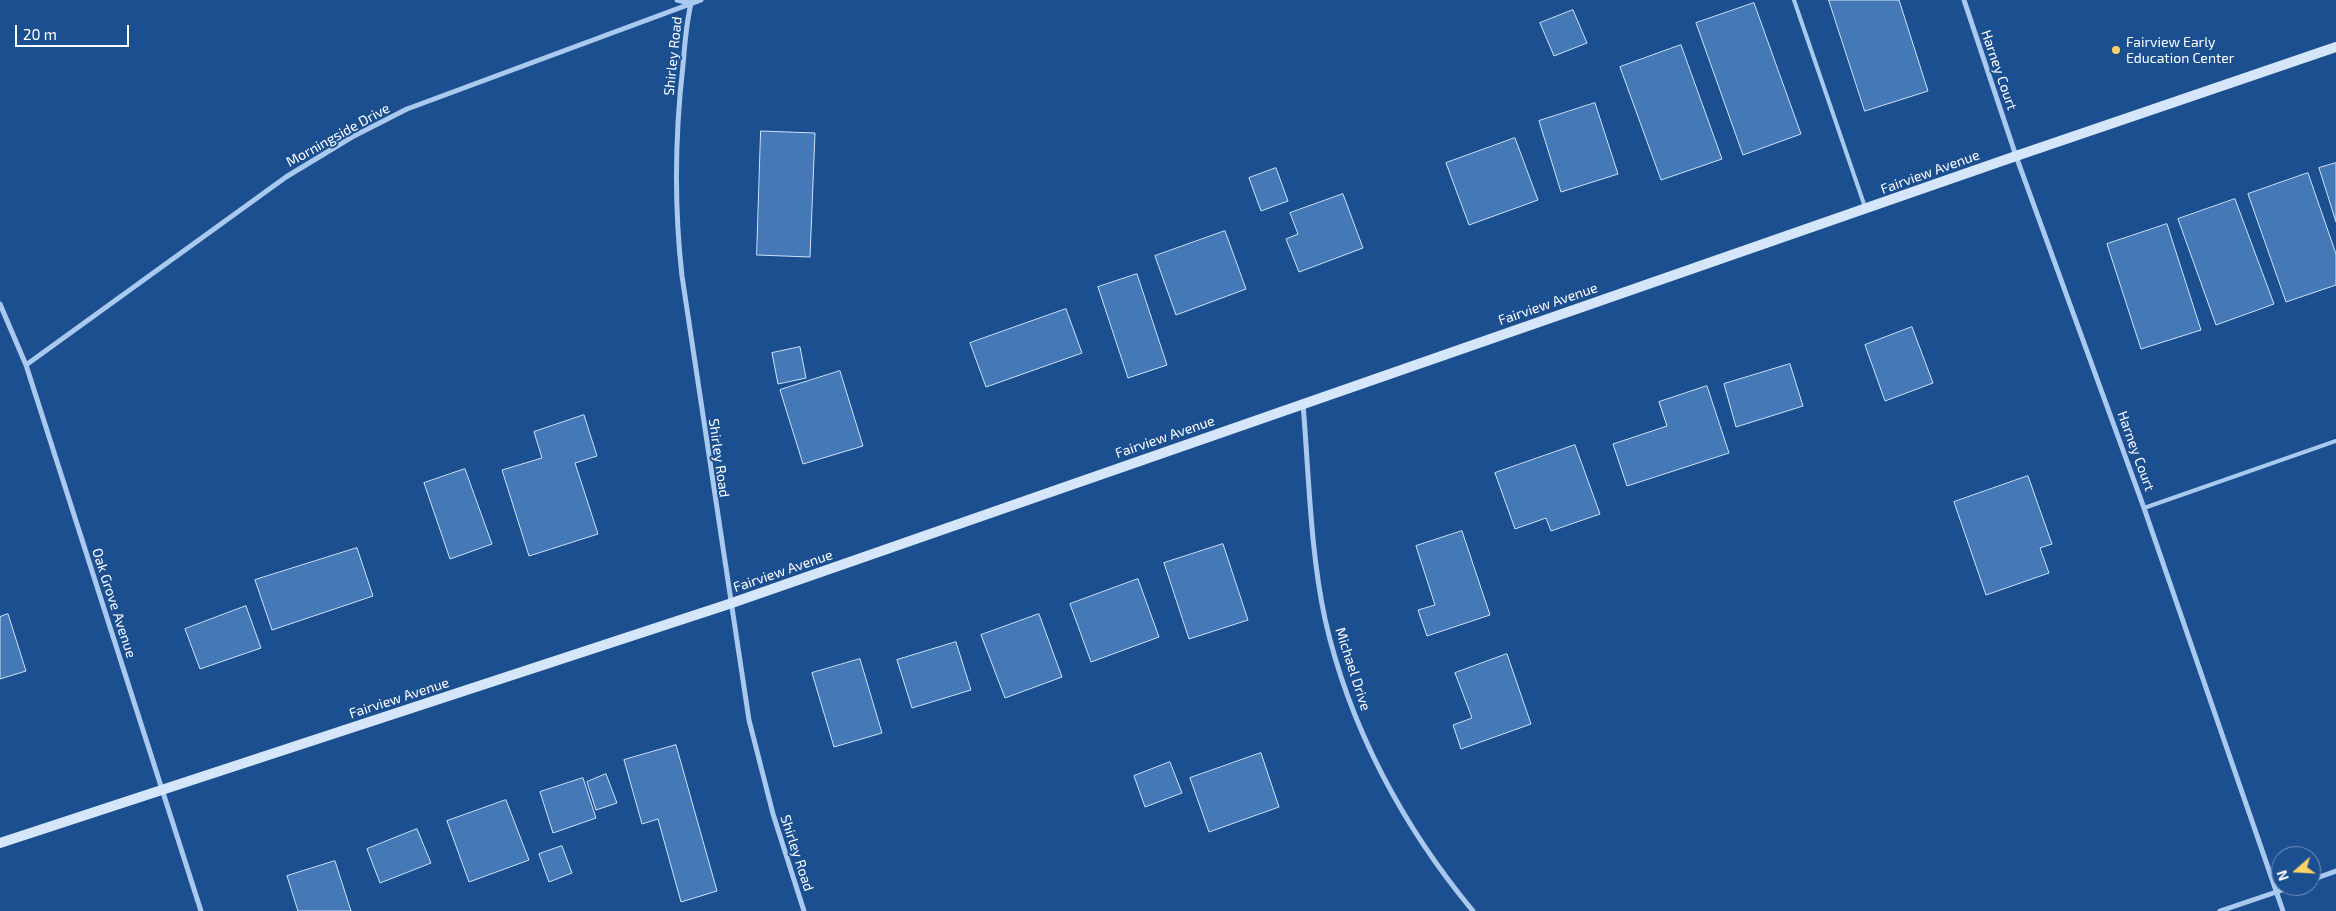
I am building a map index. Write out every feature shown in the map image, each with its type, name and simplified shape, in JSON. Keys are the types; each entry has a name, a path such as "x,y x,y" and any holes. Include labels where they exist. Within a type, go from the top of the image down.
{"street":[{"path":"677,0 691,2"},
{"name":"Morningside Drive","path":"26,365 286,177 359,133 407,109 691,2 701,0"},
{"name":"Harney Court","path":"1964,0 2016,156 2144,508 2271,877"},
{"name":"Shirley Road","path":"691,2 680,90 675,214 689,334 729,604 749,720 773,814 804,911"},
{"name":"Fairview Avenue","path":"0,843 729,604 1303,403 2336,47"},
{"name":"Oak Grove Avenue","path":"0,304 26,365 201,911"},
{"name":"Michael Drive","path":"1303,403 1320,594 1342,679 1374,758 1390,789 1428,851 1474,911"},
{"path":"2321,877 2336,872"},
{"path":"2220,911 2271,894"},
{"name":"Harney Court","path":"2277,896 2283,911"}],"lane":[{"path":"1794,0 1865,209"},
{"path":"2144,508 2336,441"}],"building":[{"path":"1829,0 1899,0 1928,91 1865,111"},
{"path":"1754,3 1801,134 1743,155 1696,23"},
{"path":"1573,10 1587,43 1554,56 1540,23"},
{"path":"1681,45 1722,159 1661,180 1620,67"},
{"path":"1595,103 1618,174 1561,192 1539,121"},
{"path":"761,131 815,133 810,257 757,255"},
{"path":"1515,138 1538,200 1469,225 1446,163"},
{"path":"2336,163 2336,222 2319,168"},
{"path":"1276,168 1288,201 1261,211 1249,178"},
{"path":"2308,173 2336,254 2336,285 2286,302 2248,194"},
{"path":"1343,194 1363,248 1299,272 1286,239 1298,234 1290,213"},
{"path":"2235,199 2274,304 2216,325 2178,219"},
{"path":"2167,224 2201,330 2141,349 2107,244"},
{"path":"1225,231 1246,289 1176,315 1155,256"},
{"path":"1137,274 1167,365 1128,378 1098,287"},
{"path":"1066,309 1082,353 986,387 970,343"},
{"path":"1912,327 1933,383 1885,401 1865,345"},
{"path":"800,347 806,378 778,384 772,353"},
{"path":"1790,364 1803,406 1736,427 1724,384"},
{"path":"840,371 863,446 803,464 780,390"},
{"path":"1707,386 1729,453 1627,486 1613,444 1667,426 1659,402"},
{"path":"584,415 597,456 575,463 598,534 529,556 502,470 542,458 534,432"},
{"path":"1575,445 1600,514 1551,531 1546,518 1515,529 1495,473"},
{"path":"465,469 492,544 450,559 424,483"},
{"path":"2028,476 2052,544 2040,548 2049,573 1986,595 1954,502"},
{"path":"1462,531 1490,615 1427,636 1418,610 1435,605 1416,546"},
{"path":"1223,544 1248,620 1189,639 1164,563"},
{"path":"357,548 373,596 272,630 255,580"},
{"path":"1138,579 1159,637 1091,662 1070,604"},
{"path":"246,606 261,648 200,669 185,629"},
{"path":"8,614 26,671 0,679 0,617"},
{"path":"1039,614 1062,677 1005,698 981,635"},
{"path":"956,642 971,690 912,708 897,660"},
{"path":"1507,654 1531,724 1461,749 1453,725 1472,718 1455,673"},
{"path":"860,659 882,733 834,747 812,673"},
{"path":"676,745 717,891 681,902 658,819 642,824 624,760"},
{"path":"1261,753 1279,807 1209,832 1190,778"},
{"path":"1170,762 1182,793 1145,807 1134,776"},
{"path":"606,774 617,803 596,810 587,782"},
{"path":"583,778 596,818 553,833 540,792"},
{"path":"506,800 529,860 469,882 447,821"},
{"path":"417,829 431,863 380,883 367,849"},
{"path":"562,846 572,873 549,882 539,854"},
{"path":"335,861 351,911 298,911 287,876"}],"place":[{"name":"Fairview Early Education Center","path":"2116,50"}]}
